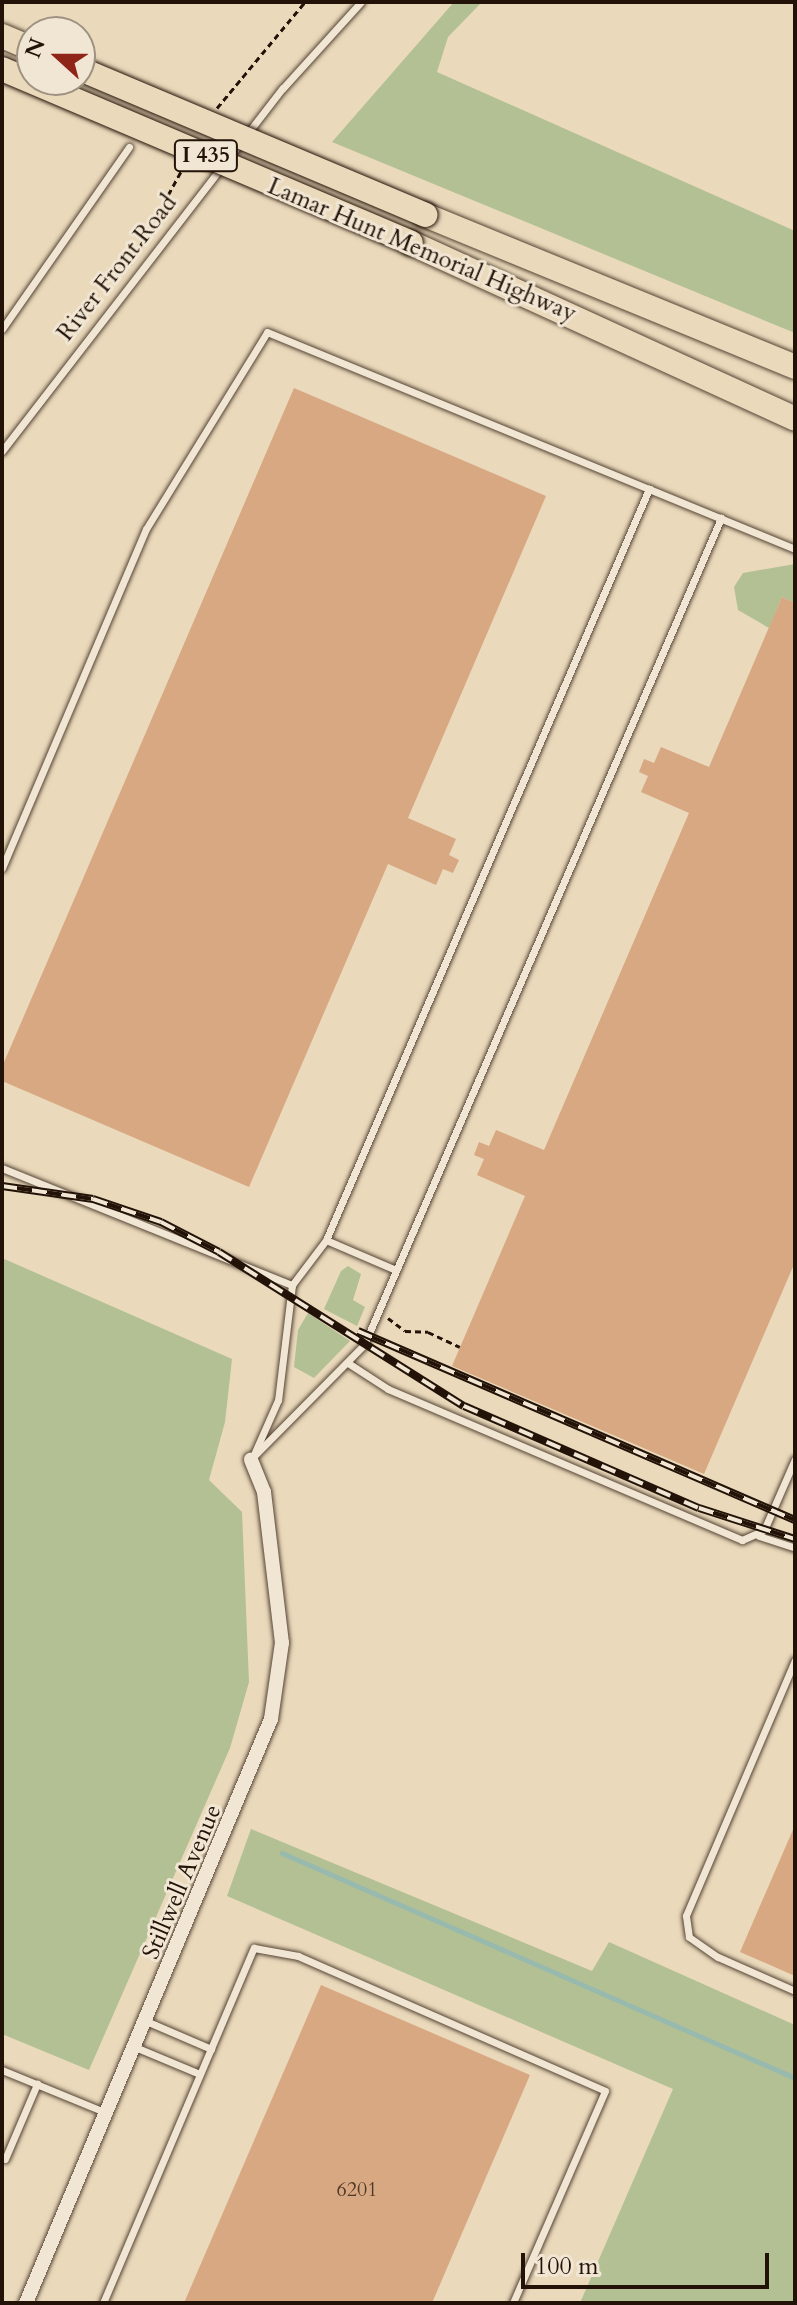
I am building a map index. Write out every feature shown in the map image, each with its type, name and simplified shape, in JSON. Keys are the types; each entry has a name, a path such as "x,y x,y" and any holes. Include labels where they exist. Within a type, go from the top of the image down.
{"highway":[{"name":"Lamar Hunt Memorial Highway","path":"2,69 411,243 795,419"},
{"name":"Lamar Hunt Memorial Highway","path":"96,76 795,367"}],"street":[{"name":"Stillwell Avenue","path":"26,2303 250,1778 279,1683 282,1643 269,1524 251,1459"}],"lane":[{"name":"River Front Road","path":"2,451 283,88 361,2"},
{"path":"2,329 129,147"},
{"path":"2,868 146,529 267,332 795,549"},
{"path":"251,1459 278,1400 292,1285 326,1240 649,489"},
{"path":"251,1459 364,1345 721,518"},
{"path":"2,1168 292,1285"},
{"path":"326,1240 396,1270"},
{"path":"348,1363 388,1389 692,1522 742,1540 759,1536 795,1548"},
{"path":"759,1536 795,1459"},
{"path":"795,1660 686,1916 689,1937 718,1957 795,1991"},
{"path":"103,2303 254,1948 298,1956 605,2091 513,2303"},
{"path":"146,2021 211,2049"},
{"path":"135,2047 200,2074"},
{"path":"2,2070 107,2113"},
{"path":"5,2159 37,2084"}],"path":[{"path":"378,1314 405,1331 428,1332 460,1347"}],"green space":[{"path":"454,2 482,2 448,37 437,72 795,231 795,333 332,142"},
{"path":"795,564 795,603 782,597 769,628 738,610 734,587 743,573"},
{"path":"2,1258 232,1359 225,1422 209,1480 242,1512 249,1682 230,1748 89,2070 2,2034"},
{"path":"348,1266 361,1274 353,1300 365,1307 357,1326 324,1309 341,1271"},
{"path":"308,1313 350,1341 314,1378 294,1367 298,1330"},
{"path":"251,1829 592,1971 609,1942 795,2025 795,2303 580,2303 673,2089 227,1896"}],"building":[{"path":"294,388 546,496 408,818 456,839 449,855 459,860 453,873 443,869 436,885 388,864 249,1187 2,1081 2,1067"},
{"path":"782,597 795,603 795,1262 704,1474 452,1366 525,1196 477,1175 484,1159 474,1155 479,1142 489,1146 496,1130 544,1150 689,813 641,792 648,776 639,772 644,759 654,763 661,747 709,767"},
{"path":"795,1825 795,1976 740,1952"},
{"path":"321,1985 530,2075 432,2303 184,2303"}],"waterway":[{"path":"282,1853 795,2078"}],"railway":[{"path":"2,1186 93,1199 161,1222 219,1252 464,1406 699,1508 795,1539"},
{"path":"358,1331 795,1520"}]}
